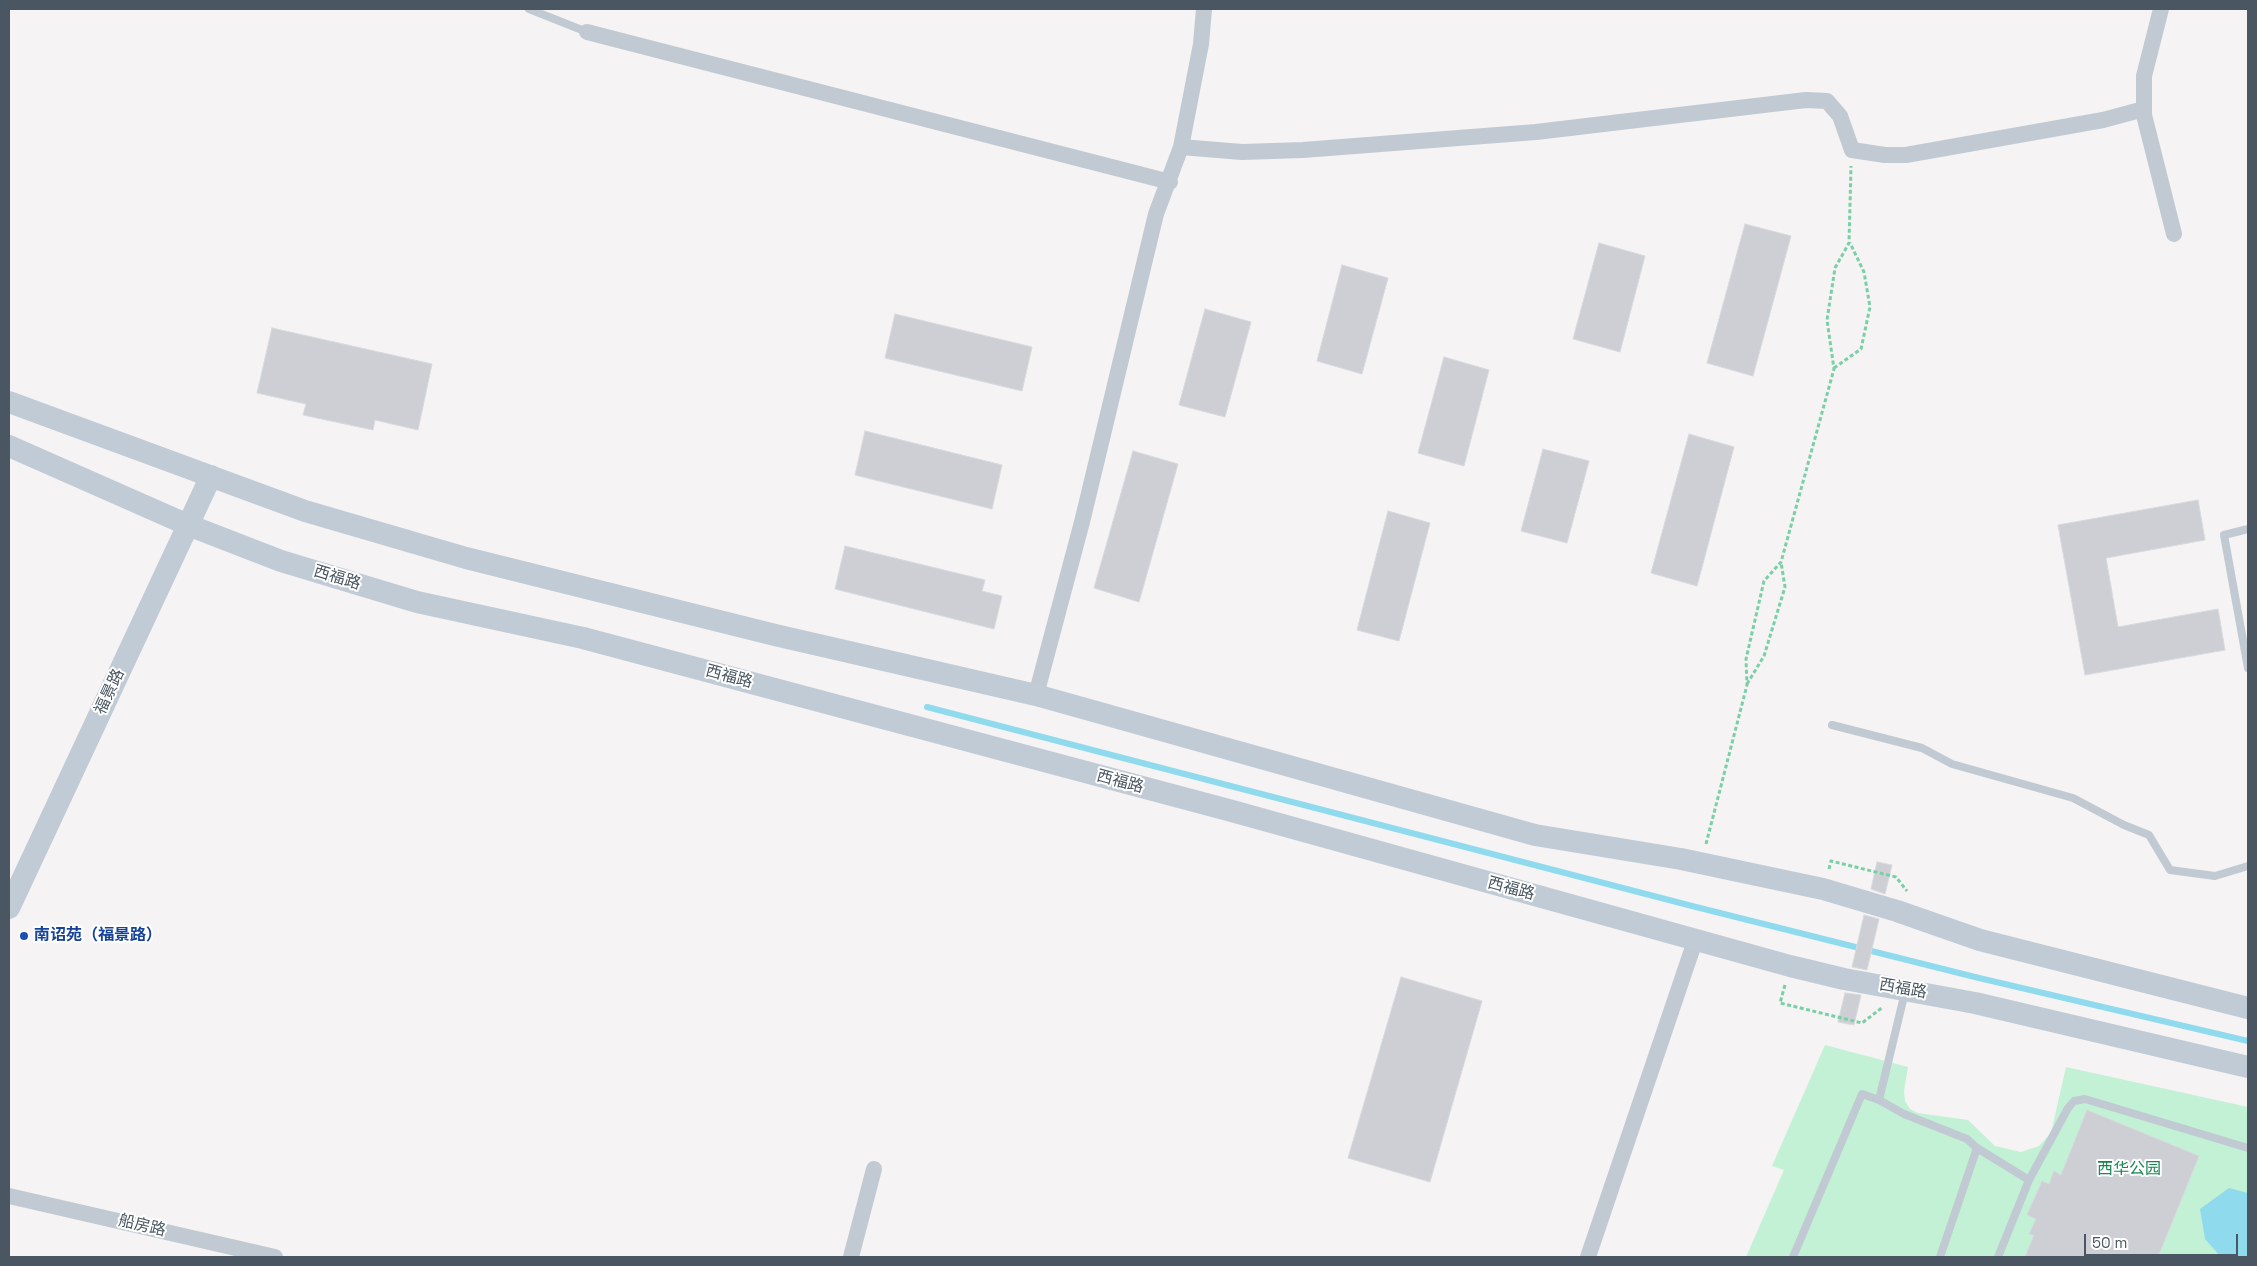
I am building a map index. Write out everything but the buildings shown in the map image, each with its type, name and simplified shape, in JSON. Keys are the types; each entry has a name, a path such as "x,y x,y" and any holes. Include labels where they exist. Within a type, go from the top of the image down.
{"main road":[{"path":"9,402 305,511 466,558 775,635 1036,695 1535,835 1701,863 1823,889 1897,911 1980,940 2248,1008"},
{"name":"西福路","path":"9,446 188,525 281,561 417,602 584,638 1844,979 1975,1003 2248,1067"},
{"name":"福景路","path":"9,908 210,476"}],"street":[{"path":"1036,695 1082,522 1156,214 1170,182 1181,148 1201,44 1204,9"},
{"path":"2160,9 2144,76 2144,109 2174,234"},
{"path":"587,32 1170,182"},
{"path":"1181,148 1242,152 1294,150 1536,132 1806,100 1827,101 1840,116 1852,150 1885,155 1906,155 2103,120 2144,109"},
{"path":"1588,1257 1696,938"},
{"path":"850,1257 874,1169"},
{"name":"船房路","path":"9,1196 275,1257"}],"lane":[{"path":"529,9 587,32"},
{"path":"2248,529 2224,535 2248,668"},
{"path":"1832,725 1922,748 1952,764 2073,798 2124,825 2149,835 2170,870 2215,876 2248,866"},
{"path":"1879,1100 1906,990"},
{"path":"1792,1257 1862,1094 1879,1100 1904,1114 1967,1139 1977,1148 2029,1180"},
{"path":"1998,1257 2029,1180 2068,1108 2074,1101 2085,1099 2248,1148"},
{"path":"1940,1257 1977,1148"}],"path":[{"path":"1701,863 1747,685 1764,656 1785,587 1782,562 1834,368 1826,320 1835,268 1849,243 1852,150"},
{"path":"1834,368 1861,349 1870,307 1864,272 1849,243"},
{"path":"1747,685 1746,659 1764,581 1782,562"},
{"path":"1831,861 1896,877"},
{"path":"1780,1003 1862,1023"}],"green space":[{"name":"西华公园","path":"1825,1045 1908,1067 1904,1091 1905,1101 1910,1109 1918,1113 1968,1120 1995,1146 2021,1152 2039,1146 2051,1133 2066,1067 2248,1107 2248,1257 1746,1257 1784,1170 1772,1166"}],"water":[{"path":"2229,1188 2248,1193 2248,1257 2221,1257 2205,1239 2200,1209"}],"waterway":[{"path":"927,707 1692,906 1979,978 2248,1041"}],"place":[{"name":"南诏苑（福景路）","path":"24,936"}]}
